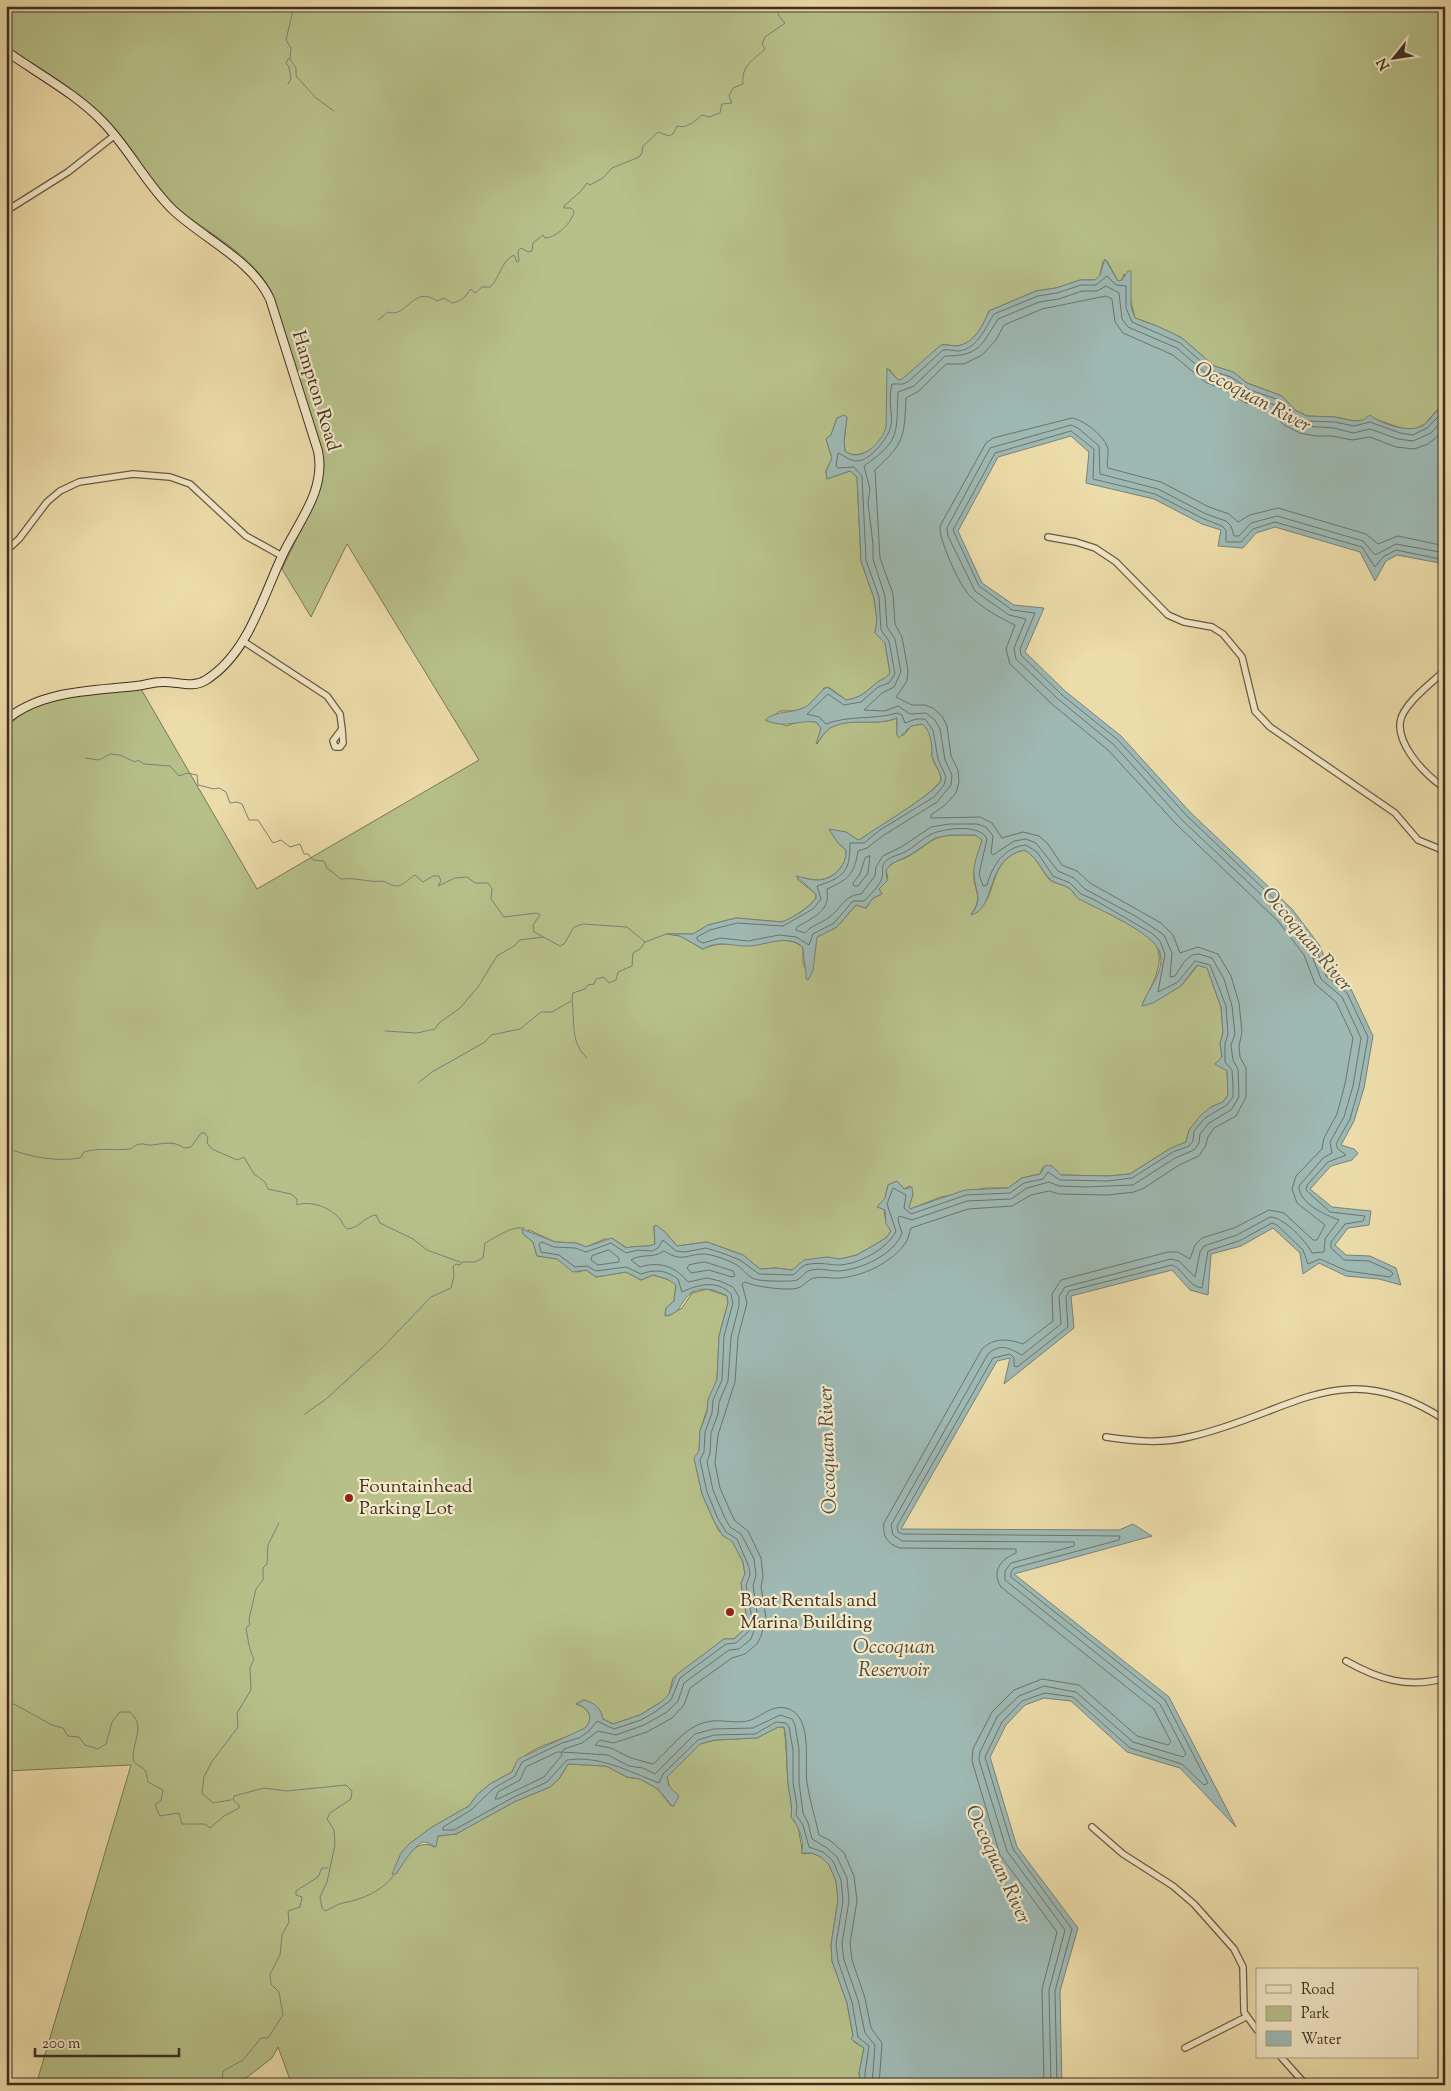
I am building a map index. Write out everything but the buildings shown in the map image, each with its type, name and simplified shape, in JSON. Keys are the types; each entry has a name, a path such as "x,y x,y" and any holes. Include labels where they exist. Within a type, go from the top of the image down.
{"street":[{"name":"Hampton Road","path":"6,51 89,109 115,135 163,200 187,222 252,273 263,285 270,299 318,451 321,466 315,493 282,556 243,641 213,674 201,682 188,684 164,682 90,690 31,705 6,720"},
{"path":"6,210 68,172 115,135"},
{"path":"6,551 19,539 47,502 60,491 79,482 133,474 170,477 190,484 246,536 282,556"},
{"path":"1048,537 1076,542 1094,548 1116,562 1168,615 1184,622 1212,627 1223,634 1245,664 1253,705 1258,716 1270,727 1395,813 1418,840 1445,851"},
{"path":"243,641 327,696 340,714 342,728"},
{"path":"1445,670 1406,709 1400,725 1409,752 1420,768 1445,788"},
{"path":"1106,1436 1145,1442 1188,1438 1233,1426 1312,1395 1349,1388 1380,1390 1400,1396 1426,1408 1445,1420"},
{"path":"1346,1662 1370,1674 1390,1681 1411,1683 1445,1678"},
{"path":"1092,1828 1122,1853 1173,1886 1194,1904 1234,1949 1243,1968 1243,2007 1246,2017 1256,2029"},
{"path":"6,1971 6,1992"},
{"path":"1185,2048 1246,2017"},
{"path":"1282,2058 1304,2084"}],"green space":[{"path":"6,6 1445,6 1445,405 1436,411 1425,424 1413,430 1375,419 1354,421 1335,417 1307,416 1295,410 1282,396 1247,383 1233,372 1214,366 1182,338 1135,318 1124,274 1122,280 1118,281 1107,261 1103,261 1100,275 1095,280 1080,280 1056,288 1036,291 989,311 978,333 969,341 957,346 941,345 902,380 898,380 889,369 887,421 884,434 870,450 857,455 851,454 845,451 844,442 847,417 837,418 831,435 826,439 832,458 826,471 827,479 850,471 857,477 861,561 874,598 877,620 875,633 885,643 890,673 858,697 846,700 830,688 824,688 819,696 805,708 794,711 780,711 767,721 777,722 786,726 803,720 816,722 821,728 817,744 829,729 843,723 880,722 897,718 897,735 904,735 911,726 922,724 930,734 932,756 941,778 938,784 920,800 861,839 858,840 846,832 837,832 839,844 846,850 844,861 838,871 828,878 816,880 797,879 816,894 816,898 809,906 796,915 782,922 736,918 708,925 693,934 669,934 680,936 703,949 723,944 761,944 781,940 794,942 803,948 803,963 807,972 817,937 837,927 856,905 866,908 873,898 882,894 879,889 888,878 886,870 888,867 939,837 970,835 977,836 982,840 974,872 978,897 971,914 980,908 986,900 1003,863 1011,855 1024,850 1035,859 1051,881 1068,887 1079,898 1143,933 1153,941 1158,951 1159,964 1154,981 1142,1004 1181,986 1198,965 1207,968 1221,1007 1223,1033 1220,1043 1222,1057 1219,1061 1227,1071 1228,1095 1223,1102 1211,1107 1189,1130 1186,1142 1171,1148 1130,1174 1108,1176 1061,1175 1052,1166 1043,1167 1040,1174 1022,1178 1008,1188 986,1188 941,1197 910,1209 913,1194 910,1186 904,1189 897,1181 888,1185 885,1197 885,1215 891,1231 886,1238 857,1255 836,1260 827,1257 792,1270 760,1269 743,1255 707,1242 677,1246 665,1232 654,1226 655,1244 627,1248 615,1240 605,1239 586,1247 576,1243 555,1242 529,1230 523,1234 533,1242 537,1256 557,1259 577,1272 586,1270 596,1277 626,1272 641,1280 653,1275 673,1281 676,1285 674,1301 666,1308 665,1315 668,1316 682,1308 692,1293 707,1289 727,1296 728,1303 719,1336 717,1379 700,1431 699,1451 695,1462 702,1494 714,1521 719,1531 732,1540 743,1562 745,1574 741,1583 747,1619 744,1630 733,1639 724,1639 673,1678 669,1694 661,1702 640,1715 613,1724 603,1719 599,1709 591,1703 584,1700 576,1704 589,1713 590,1720 585,1728 544,1745 524,1756 512,1772 490,1784 477,1795 469,1806 432,1827 409,1844 396,1874 407,1856 417,1847 428,1845 435,1847 438,1836 456,1834 514,1802 550,1787 559,1779 568,1764 606,1766 627,1777 640,1779 658,1789 671,1806 679,1796 669,1786 667,1777 700,1744 715,1740 757,1738 778,1727 784,1727 791,1817 798,1827 803,1854 812,1853 821,1857 829,1865 836,1881 838,1900 831,1945 832,1961 847,2003 854,2042 864,2048 859,2073 861,2085 292,2085 278,2047 272,2058 237,2085 36,2085 131,1765 6,1771 6,730 17,718 32,708 49,702 87,695 141,689 257,889 479,760 347,544 311,617 282,569 320,490 324,464 274,298 265,282 255,268 242,256 183,213 161,192 126,142 99,112 60,82 6,46"}],"water":[{"name":"Occoquan Reservoir","path":"1105,259 1118,281 1122,280 1128,271 1131,271 1131,307 1135,318 1182,338 1214,366 1233,372 1247,383 1282,396 1295,410 1307,416 1335,417 1354,421 1363,420 1370,415 1389,425 1412,428 1425,424 1445,405 1445,564 1397,555 1386,561 1375,581 1360,552 1275,527 1256,533 1243,548 1218,546 1221,530 1202,524 1154,499 1086,483 1089,452 1071,436 998,457 958,531 982,583 1014,605 1044,608 1025,652 1065,691 1121,736 1190,812 1292,909 1320,946 1330,973 1351,989 1373,1036 1364,1088 1354,1121 1341,1145 1354,1149 1358,1153 1352,1160 1331,1166 1310,1189 1332,1207 1371,1211 1369,1225 1348,1228 1335,1245 1346,1255 1370,1256 1396,1268 1401,1285 1379,1279 1346,1276 1319,1263 1303,1274 1300,1253 1273,1228 1241,1246 1211,1254 1208,1295 1190,1290 1172,1270 1071,1296 1074,1328 1004,1384 1010,1358 997,1361 901,1529 1119,1530 1133,1524 1152,1536 1014,1574 1169,1697 1236,1827 1180,1768 1127,1752 1071,1701 1044,1698 1025,1705 1006,1725 990,1757 1017,1847 1078,1928 1060,1991 1062,2085 861,2085 859,2073 864,2048 851,2039 853,2035 847,2003 832,1961 831,1945 838,1900 836,1881 829,1865 821,1857 812,1853 801,1853 803,1845 800,1834 791,1817 784,1727 778,1727 757,1738 715,1740 700,1744 667,1777 669,1786 679,1796 673,1807 658,1789 640,1779 627,1777 606,1766 568,1764 559,1779 550,1787 514,1802 456,1834 438,1836 436,1847 426,1842 420,1843 396,1874 392,1874 401,1853 409,1844 432,1827 469,1806 477,1795 490,1784 512,1772 518,1759 585,1728 590,1720 589,1713 584,1707 576,1704 584,1700 591,1703 599,1709 603,1719 613,1724 640,1715 661,1702 669,1694 676,1675 724,1639 734,1639 744,1630 747,1619 741,1583 745,1574 743,1562 732,1541 723,1536 714,1521 702,1494 694,1458 699,1451 700,1431 707,1412 708,1400 717,1379 719,1336 728,1303 727,1296 714,1290 694,1291 678,1310 671,1315 665,1316 666,1308 674,1301 676,1285 667,1279 653,1275 641,1280 626,1272 596,1277 586,1270 573,1272 557,1259 537,1256 533,1242 523,1234 522,1229 555,1242 576,1243 586,1247 612,1238 626,1248 655,1244 654,1226 656,1225 677,1246 707,1242 743,1255 760,1269 792,1270 804,1260 827,1257 840,1259 857,1255 886,1238 891,1231 886,1224 885,1210 877,1207 885,1198 888,1185 897,1181 904,1189 912,1187 913,1194 910,1209 965,1190 1008,1188 1022,1178 1040,1174 1046,1165 1052,1166 1061,1175 1108,1176 1130,1174 1171,1148 1186,1142 1189,1130 1201,1115 1211,1107 1223,1102 1228,1095 1227,1071 1215,1064 1222,1057 1220,1043 1223,1033 1221,1007 1207,968 1197,965 1181,986 1153,1003 1142,1006 1160,967 1160,953 1156,945 1137,930 1079,899 1069,888 1051,880 1032,856 1024,850 1011,855 1003,863 985,904 979,911 971,915 978,899 974,871 982,840 975,835 950,835 935,838 910,855 891,864 886,870 887,881 879,889 882,894 873,898 866,908 856,905 837,927 817,937 813,971 808,980 806,979 803,948 792,941 778,941 750,946 716,944 703,949 680,936 666,934 693,934 708,925 736,918 782,922 796,915 809,906 816,898 816,894 796,876 822,880 838,871 844,862 846,850 837,842 829,829 846,832 858,840 861,839 929,793 941,780 932,755 929,734 922,724 911,726 899,738 897,735 897,718 881,722 840,724 827,730 816,744 821,728 816,722 779,724 765,720 778,713 798,710 807,706 827,687 846,700 858,697 890,673 885,643 875,633 877,620 874,598 861,561 857,477 850,471 827,479 826,471 832,458 826,439 831,435 837,418 844,415 847,417 844,441 845,451 858,455 864,453 875,445 886,427 887,368 898,380 902,379 941,345 957,346 969,341 981,327 989,311 1036,291 1056,288 1080,280 1095,280 1100,275"}],"waterway":[{"path":"294,6 286,40 291,48 290,59 296,68 296,76 316,98 334,111"},
{"path":"378,320 388,312 395,313 400,311 416,299 422,297 429,297 437,301 444,298 452,303 462,299 471,289 475,293 482,287 490,287 506,261 514,255 517,262 519,261 518,251 521,248 528,252 532,251 533,243 543,235 545,238 554,235 571,220 574,211 571,208 564,208 564,206 587,183 590,185 603,178 612,168 639,157 643,146 658,132 669,136 673,134 677,126 681,127 694,122 702,115 709,117 720,113 722,104 732,103 729,96 733,88 743,84 746,68 765,49 762,44 765,37 785,23 779,16 776,6"},
{"path":"288,84 291,79 289,67 286,63 289,58"},
{"path":"85,758 99,760 110,754 120,755 135,762 138,760 144,764 170,766 179,776 187,773 197,775 198,785 214,789 219,788 226,792 230,803 237,802 242,804 249,820 258,820 273,843 281,840 290,847 300,844 304,854 308,854 313,860 324,861 327,868 341,879 383,881 400,886 415,875 423,882 433,876 439,876 441,881 438,886 455,878 467,877 475,883 488,883 492,889 491,899 504,917 537,913 540,915 533,925 534,932 560,946 564,944 574,927 583,924 627,927 645,942 666,934"},
{"path":"385,1031 417,1033 435,1029 439,1023 460,1008 478,987 497,956 520,940 543,937"},
{"path":"587,1058 579,1048 575,1037 573,993 594,984 596,979 604,977 609,983 616,980 618,972 632,966 633,953 640,949 645,942"},
{"path":"419,1082 432,1072 485,1042 491,1035 520,1029 541,1012 552,1012 571,1001"},
{"path":"6,1148 43,1158 70,1159 80,1158 84,1152 101,1149 130,1149 142,1144 172,1143 184,1148 191,1147 201,1133 205,1133 208,1138 207,1143 212,1149 237,1160 244,1157 254,1174 265,1182 268,1189 291,1194 297,1199 297,1205 314,1204 326,1208 336,1215 347,1229 355,1227 369,1217 376,1215 380,1223 413,1239 427,1250 460,1262"},
{"path":"305,1414 326,1399 382,1348 431,1297 451,1288 454,1276 453,1266 456,1264 460,1265 462,1262 475,1262 483,1258 485,1243 509,1230 524,1228"},
{"path":"231,1800 213,1803 202,1793 204,1777 211,1763 238,1727 237,1713 251,1690 250,1668 254,1659 246,1628 250,1625 249,1619 256,1589 263,1580 263,1568 267,1564 268,1545 279,1523"},
{"path":"6,1706 14,1704 52,1725 63,1728 68,1736 79,1737 85,1745 98,1749 106,1744 112,1722 120,1712 130,1712 138,1727 133,1756 134,1761 145,1770 148,1782 163,1790 161,1800 155,1805 160,1816 179,1813 182,1824 205,1824 210,1828 224,1816 239,1808 239,1805 233,1800 234,1796 264,1788 287,1791 346,1785 352,1791 351,1799 330,1813 327,1819 334,1830 335,1845 327,1882 320,1897 322,1908 325,1911 371,1894 394,1875"},
{"path":"222,2085 223,2071 243,2060 261,2038 268,2038 283,2015 279,1992 271,1984 270,1974 280,1955 282,1935 289,1922 288,1911 300,1907 302,1897 296,1895 296,1891 318,1877 322,1868 328,1868"}],"place":[{"name":"Fountainhead Parking Lot","path":"349,1498"},
{"name":"Boat Rentals and Marina Building","path":"730,1612"}],"water label":[{"name":"Occoquan River","path":"1252,398"},
{"name":"Occoquan River","path":"1306,940"},
{"name":"Occoquan River","path":"829,1450"},
{"name":"Occoquan River","path":"997,1865"}]}
